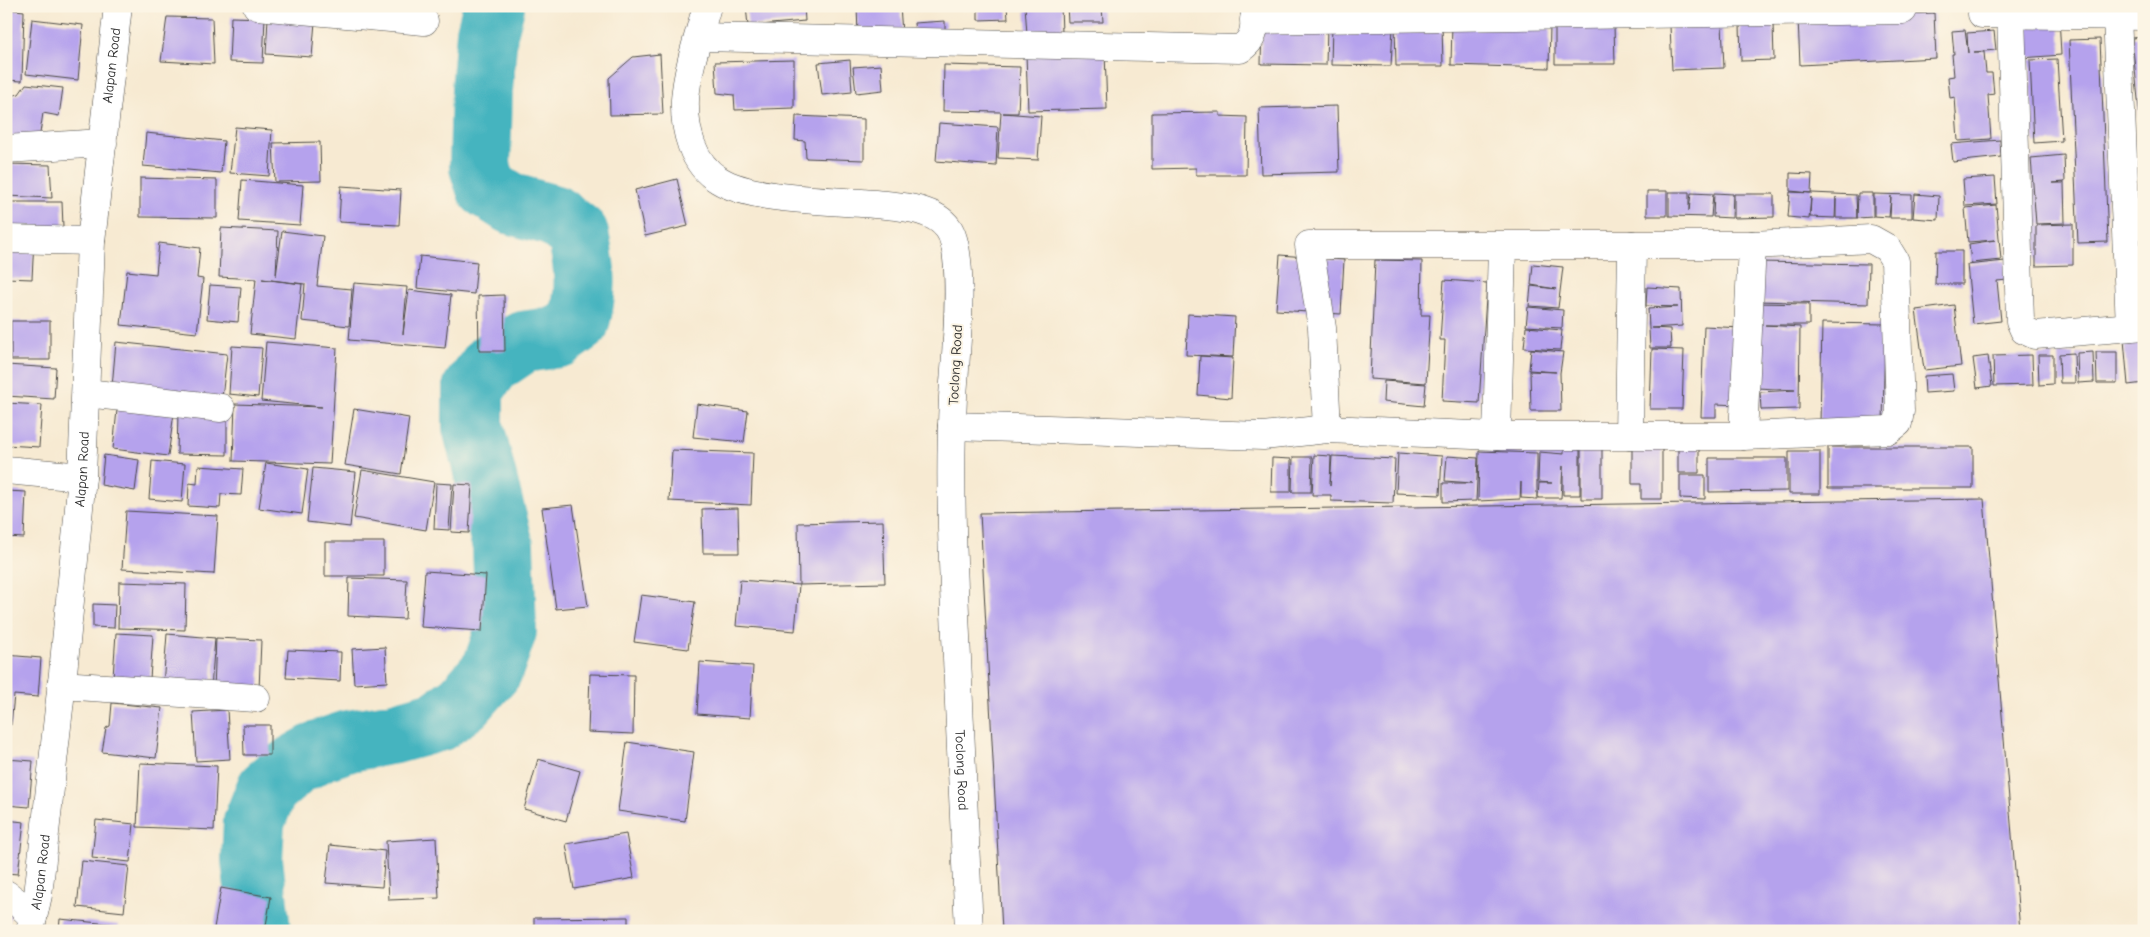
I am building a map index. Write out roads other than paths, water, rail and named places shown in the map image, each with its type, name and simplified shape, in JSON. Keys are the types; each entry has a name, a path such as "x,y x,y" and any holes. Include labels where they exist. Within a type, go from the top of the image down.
{"street":[{"name":"Alapan Road","path":"31,924 38,896 61,685 71,476 86,393 91,241 118,6"},
{"path":"257,6 424,21"},
{"name":"Toclong Road","path":"707,6 685,98 685,121 689,138 702,167 719,180 742,190 784,196 902,207 931,214 948,228 958,251 951,511 969,931"},
{"path":"699,37 1240,49 1250,43 1254,32 1254,13 1903,10"},
{"path":"1982,14 2011,14 2131,16 2137,326 2035,335 2024,330 2020,321 2011,14"},
{"path":"6,149 103,143"},
{"path":"6,239 91,241"},
{"path":"952,426 1263,436 1327,429 1497,436 1743,436 1889,430 1898,423 1900,411 1895,261 1887,248 1871,239 1752,245 1309,245 1322,328 1327,429"},
{"path":"1743,436 1752,245"},
{"path":"1497,436 1502,246"},
{"path":"1629,436 1632,246"},
{"path":"86,393 221,408"},
{"path":"14,471 71,476"},
{"path":"61,685 256,698"},
{"path":"6,894 18,903 31,924"}],"waterway":[{"path":"260,931 252,860 254,822 267,789 295,765 322,750 349,741 395,733 438,721 464,702 492,670 506,631 503,546 473,427 473,389 492,363 523,342 558,337 579,322 584,299 584,278 578,234 555,216 512,204 487,188 480,167 482,90 487,33 494,6"}]}
